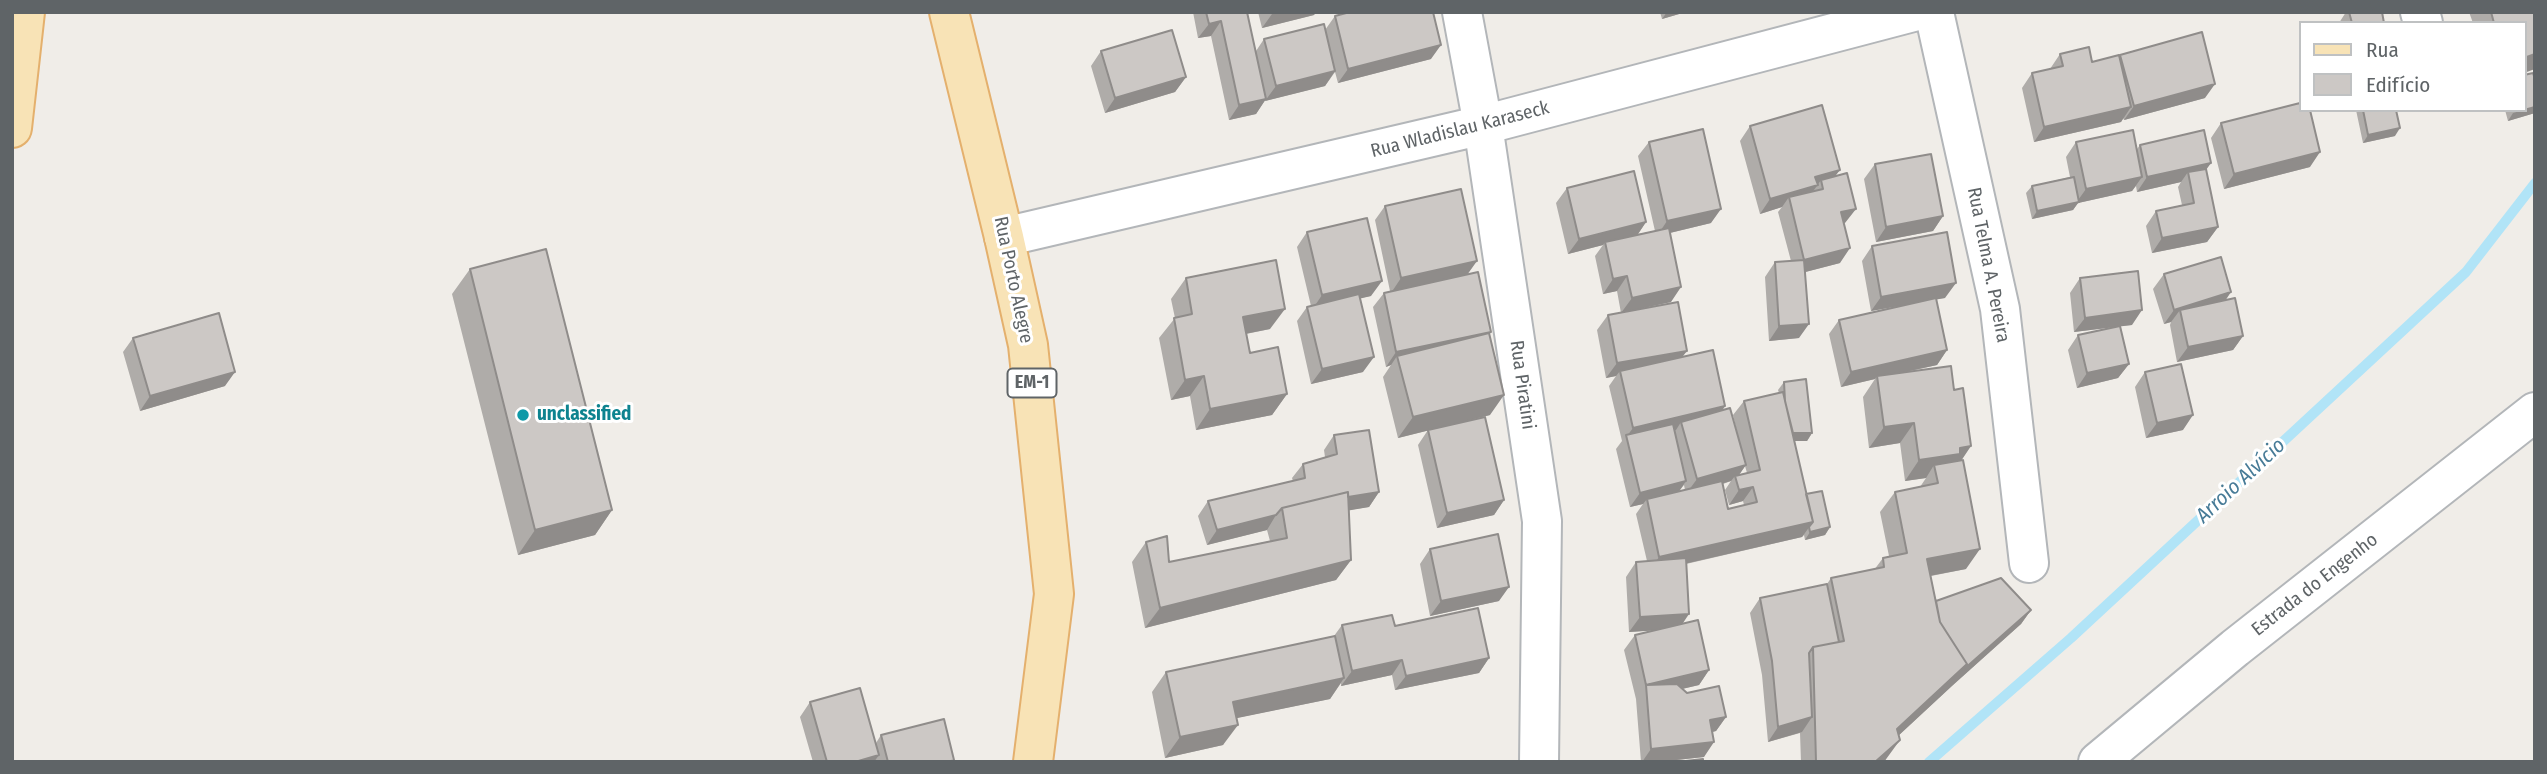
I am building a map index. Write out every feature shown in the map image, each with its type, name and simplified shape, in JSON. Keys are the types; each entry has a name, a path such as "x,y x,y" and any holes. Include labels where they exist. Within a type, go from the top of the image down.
{"main road":[{"path":"12,128 25,12"},
{"name":"Rua Porto Alegre","path":"949,12 1028,345 1054,594 1033,762"}],"street":[{"name":"Rua Piratini","path":"1462,12 1483,125 1542,521 1539,762"},
{"name":"Rua Wladislau Karaseck","path":"1004,237 1483,125 1913,12"},
{"name":"Rua Telma A. Pereira","path":"1934,12 2000,309 2029,563"},
{"name":"Estrada do Engenho","path":"2098,762 2235,648 2535,412"}],"building":[{"path":"1206,12 1247,12 1266,99 1239,105 1221,21 1209,24"},
{"path":"1350,12 1433,12 1441,45 1348,69 1335,16"},
{"path":"2349,12 2382,12 2384,21 2351,21"},
{"path":"2491,12 2535,12 2535,54 2526,57 2526,21 2493,21"},
{"path":"1324,24 1335,71 1276,86 1264,39"},
{"path":"1172,30 1186,77 1115,98 1101,51"},
{"path":"2202,32 2215,84 2134,106 2120,55"},
{"path":"2089,47 2092,62 2119,55 2131,107 2044,127 2032,73 2063,66 2060,54"},
{"path":"2533,73 2535,79 2535,107 2526,109 2526,75"},
{"path":"2298,104 2298,112 2310,112 2320,152 2234,174 2221,123"},
{"path":"1822,105 1840,170 1815,177 1818,185 1770,199 1750,126"},
{"path":"2363,112 2396,112 2400,128 2368,135"},
{"path":"1703,129 1721,209 1667,221 1649,142"},
{"path":"2133,130 2142,177 2086,189 2076,142"},
{"path":"2204,130 2211,163 2147,177 2140,145"},
{"path":"1931,154 1943,216 1886,227 1875,164"},
{"path":"2206,169 2218,227 2162,238 2156,211 2194,203 2188,172"},
{"path":"1634,171 1646,222 1579,239 1567,188"},
{"path":"1847,173 1856,209 1841,212 1850,248 1804,260 1789,197 1823,189 1821,180"},
{"path":"2074,177 2079,202 2037,211 2032,186"},
{"path":"1461,189 1477,261 1401,278 1385,206"},
{"path":"1367,218 1382,281 1322,295 1307,232"},
{"path":"1669,228 1681,287 1632,298 1627,276 1613,279 1605,242"},
{"path":"1947,232 1956,283 1881,297 1872,246"},
{"name":"unclassified","path":"546,249 612,510 535,530 470,269"},
{"path":"2221,257 2231,292 2174,310 2164,274"},
{"path":"1276,260 1285,309 1243,317 1250,353 1278,347 1287,394 1210,409 1204,376 1185,380 1174,318 1192,314 1186,278"},
{"path":"1804,260 1809,324 1779,326 1775,262"},
{"path":"2138,271 2142,310 2085,318 2080,278"},
{"path":"1478,272 1491,332 1396,352 1384,293"},
{"path":"1359,294 1374,357 1322,369 1307,307"},
{"path":"1936,298 1947,350 1851,372 1839,320"},
{"path":"2235,298 2243,336 2188,347 2180,310"},
{"path":"1678,302 1687,351 1617,363 1608,315"},
{"path":"219,313 235,372 150,396 133,338"},
{"path":"2120,326 2129,364 2087,373 2078,335"},
{"path":"1489,333 1504,395 1413,417 1397,356"},
{"path":"1713,350 1725,406 1633,428 1620,371"},
{"path":"2181,364 2193,415 2157,423 2145,372"},
{"path":"1951,366 1954,390 1963,388 1971,446 1960,448 1960,454 1919,460 1914,423 1884,427 1877,376"},
{"path":"1806,379 1812,433 1793,433 1785,401 1784,382"},
{"path":"1783,392 1813,522 1659,557 1647,499 1722,481 1728,509 1757,502 1753,487 1739,490 1735,476 1760,470 1744,401"},
{"path":"1730,408 1746,465 1697,479 1681,422"},
{"path":"1485,417 1504,500 1447,513 1428,430"},
{"path":"1673,424 1686,481 1640,493 1626,435"},
{"path":"1369,430 1379,492 1348,497 1348,492 1282,508 1276,515 1217,530 1208,501 1305,478 1303,464 1337,454 1334,435"},
{"path":"1963,460 1980,549 1927,559 1940,622 1967,664 1897,729 1900,740 1875,762 1816,762 1813,647 1844,641 1831,578 1884,567 1883,558 1907,553 1895,492 1938,483 1934,465"},
{"path":"1822,491 1830,527 1810,532 1809,527 1813,522 1806,494"},
{"path":"1348,492 1351,560 1160,608 1146,542 1167,536 1169,562 1287,538 1282,508"},
{"path":"1498,534 1509,587 1441,601 1430,549"},
{"path":"1686,558 1689,614 1640,617 1636,562"},
{"path":"2001,578 2031,610 1963,670 1967,664 1940,622 1936,601"},
{"path":"1827,584 1839,642 1813,647 1809,653 1812,717 1778,727 1772,661 1760,598"},
{"path":"1478,608 1489,658 1406,676 1402,660 1352,671 1342,625 1392,615 1395,626"},
{"path":"1698,620 1709,670 1646,685 1635,635"},
{"path":"1335,636 1344,678 1233,702 1238,725 1180,737 1166,672"},
{"path":"1677,684 1687,693 1719,686 1726,717 1710,720 1714,742 1651,749 1646,685"},
{"path":"860,688 879,755 855,762 827,762 810,702"},
{"path":"944,719 954,760 888,762 881,735"},
{"path":"1703,759 1703,762 1677,762"}],"waterway":[{"name":"Arroio Alvício","path":"1929,762 2071,638 2466,272 2535,183"}],"place":[{"name":"unclassified","path":"523,415"}]}
